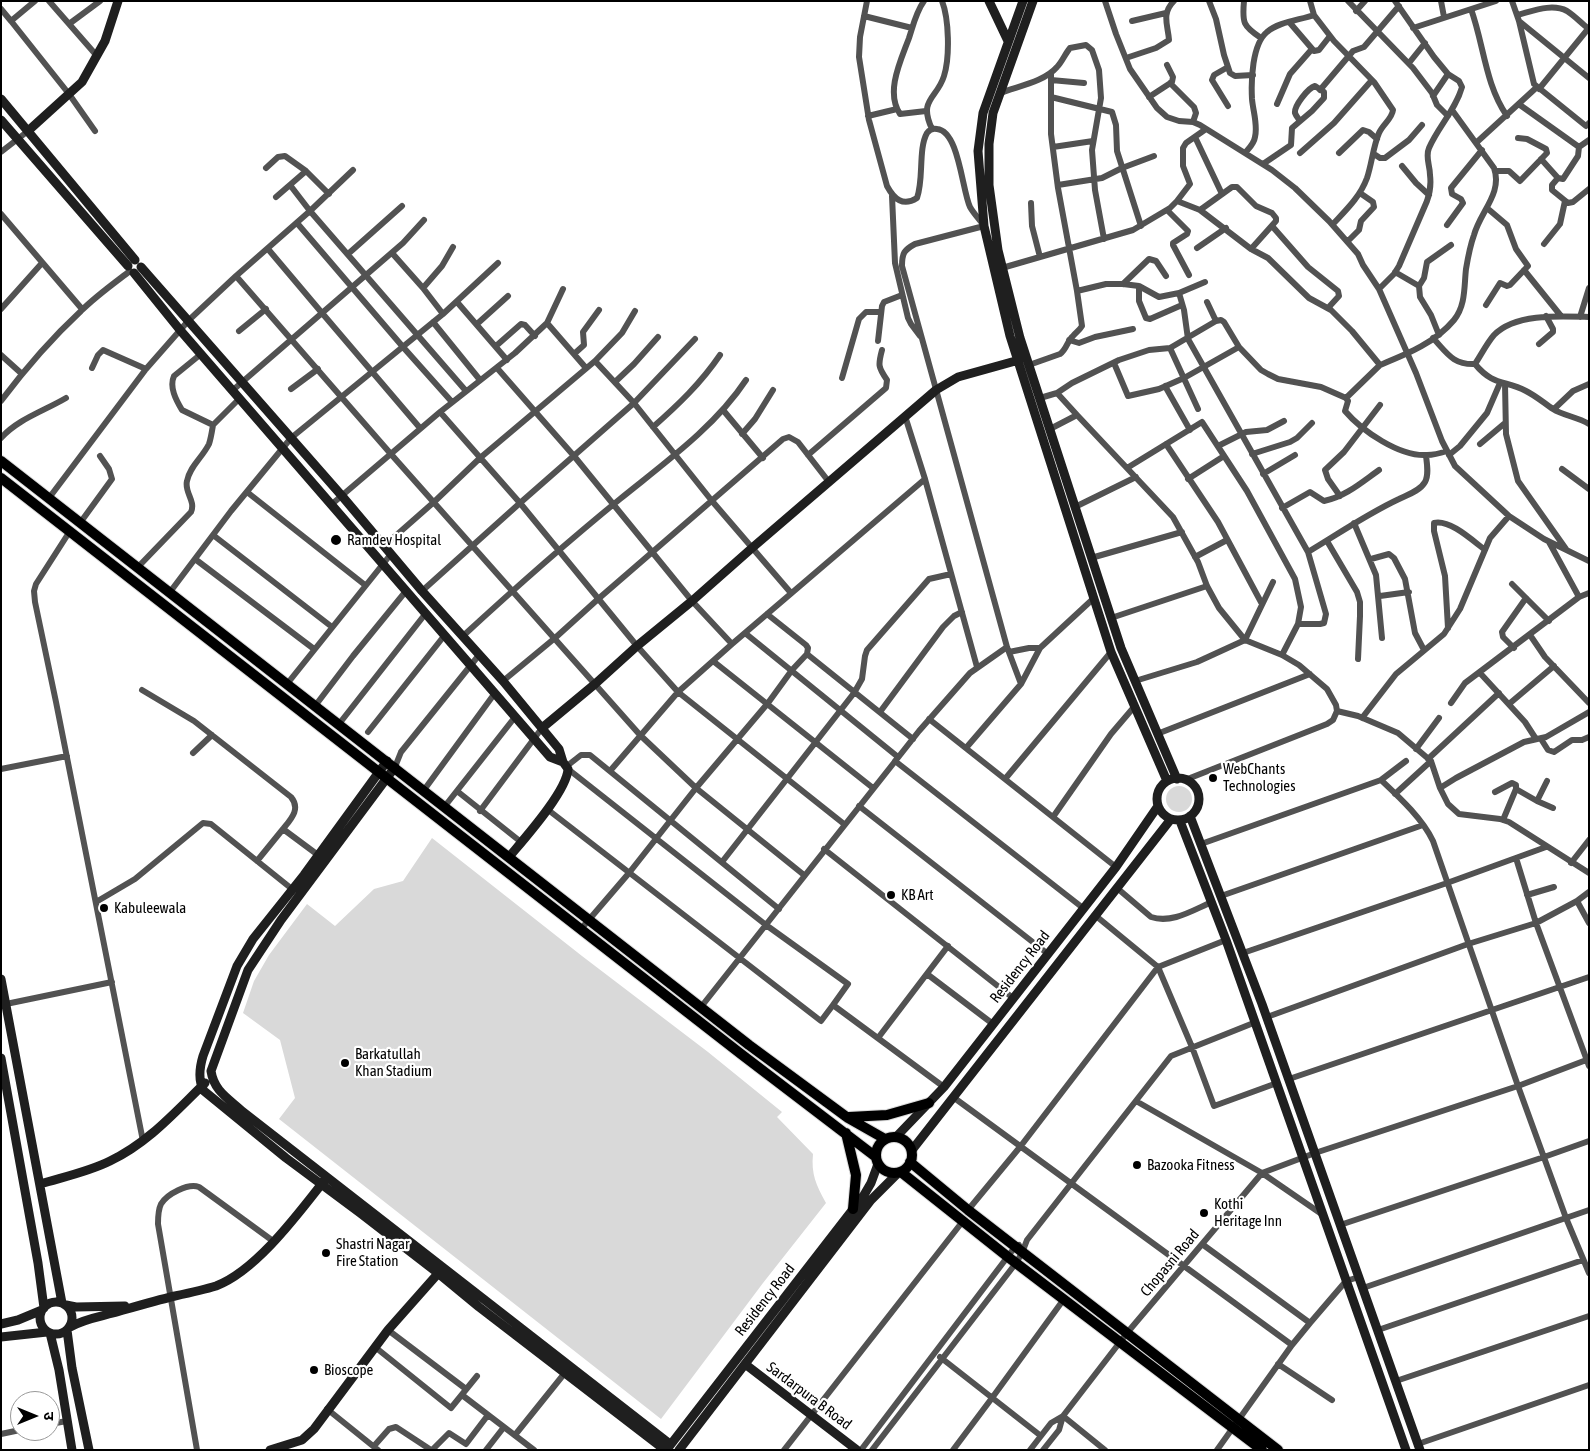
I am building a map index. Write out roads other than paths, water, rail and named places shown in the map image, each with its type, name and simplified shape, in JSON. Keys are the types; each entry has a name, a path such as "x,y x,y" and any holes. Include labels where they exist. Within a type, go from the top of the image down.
{"main road":[{"path":"1,461 701,1007 848,1118 885,1139"},
{"path":"1,478 384,774 741,1054 846,1133 877,1160 884,1171 899,1172 906,1169 910,1162 912,1150 906,1141 896,1137 885,1139 878,1146 877,1160"},
{"path":"848,1118 887,1115 929,1103"},
{"path":"846,1133 856,1175 853,1209"},
{"path":"910,1162 968,1210 1128,1333 1236,1423 1262,1450"},
{"path":"899,1172 1120,1342 1278,1450"}],"street":[{"path":"11,21 35,1"},
{"path":"49,1 97,56"},
{"path":"69,24 100,1"},
{"path":"1,152 18,140 82,82 105,40 118,1"},
{"path":"867,1 858,57 868,116 887,186 892,196 898,201 905,202 917,198 921,185 926,135 932,129 940,129 951,140 971,208 984,226"},
{"path":"924,1 912,28 896,78 894,96 900,114 926,111"},
{"path":"932,129 927,120 926,111 931,97 944,76 947,51 947,28 942,1"},
{"path":"989,1 1008,41"},
{"path":"1023,1 983,113 978,150 984,226 1010,336 1111,652 1167,781"},
{"path":"1033,1 993,113 989,144 989,186 1002,268 1040,398 1120,648 1157,734 1181,779 1193,785 1199,798 1198,805 1190,816 1176,820 1165,816 1158,806 1158,792 1167,781 1181,779 1327,724 1333,720 1338,711 1327,689 1299,665 1282,655 1245,640 1225,617 1206,586 1195,556 1173,517 1057,393"},
{"path":"1105,1 1130,69 1157,108 1168,117 1179,121 1193,122 1263,164 1295,188 1332,224 1358,254 1380,290 1455,466 1509,516 1548,541 1589,561"},
{"path":"1126,58 1156,48 1169,40 1166,14 1174,1"},
{"path":"1209,1 1216,19 1230,73 1235,76 1253,75"},
{"path":"1244,1 1244,25 1248,30 1261,38"},
{"path":"1310,1 1314,15 1330,36 1372,80 1393,110 1391,117 1381,128 1367,179 1360,193 1332,224"},
{"path":"1346,398 1380,365 1407,354 1436,337 1460,311 1473,238 1498,181 1495,171 1477,142 1450,113 1437,105 1429,88 1409,63 1348,1"},
{"path":"1356,11 1365,1"},
{"path":"1442,1 1444,17"},
{"path":"1413,28 1496,1"},
{"path":"1512,1 1534,84 1588,126"},
{"path":"1320,90 1355,50 1364,47 1397,4 1434,57 1448,74 1459,81 1462,86 1450,113 1428,149 1429,195 1396,272 1380,290"},
{"path":"1477,142 1538,88 1588,29 1567,11 1558,8 1545,8 1518,18"},
{"path":"1,9 96,131"},
{"path":"1471,9 1478,27 1490,81 1500,107 1507,116"},
{"path":"1132,21 1166,14"},
{"path":"1245,154 1253,143 1256,132 1252,98 1253,75 1257,47 1261,38 1272,29 1314,15"},
{"path":"864,16 912,28"},
{"path":"1518,18 1589,78"},
{"path":"1290,22 1314,51 1319,50 1330,36"},
{"path":"1409,63 1425,44"},
{"path":"1030,365 1060,354 1064,351 1071,337 1082,326 1053,147 1051,77 1070,48 1086,45 1098,63 1099,70 1101,98 1092,150 1094,180 1104,239"},
{"path":"1276,104 1290,74 1312,49"},
{"path":"1150,97 1172,82 1173,77 1167,64"},
{"path":"1228,68 1214,75 1212,80 1228,106"},
{"path":"1433,96 1448,74"},
{"path":"1000,93 1051,77 1084,83"},
{"path":"1300,153 1334,123 1372,80"},
{"path":"1170,84 1194,107 1196,113 1193,122"},
{"path":"1263,164 1291,145 1292,128 1324,98 1324,92 1312,86 1306,92 1295,110 1300,120"},
{"path":"1051,97 1099,110 1108,110 1113,116 1116,125 1117,151 1141,226"},
{"path":"1,99 28,131 180,330 550,757 566,766 766,925 848,984 821,1021 547,809"},
{"path":"1520,105 1579,147"},
{"path":"868,116 897,109"},
{"path":"1,120 134,268 189,320 422,591 503,681 559,749 566,766 566,781 547,809 509,857"},
{"path":"1374,154 1380,158 1385,158 1409,140 1422,125"},
{"path":"1002,268 1104,239 1141,226 1167,210 1177,201 1190,184 1183,166 1183,148 1186,143 1206,130"},
{"path":"1340,153 1363,130 1369,132 1377,139"},
{"path":"1195,137 1222,194"},
{"path":"1495,171 1509,171 1520,181 1547,153 1546,149 1527,139 1518,138"},
{"path":"1541,159 1558,178 1563,179 1578,156 1579,147 1589,140"},
{"path":"1053,147 1094,141"},
{"path":"1447,226 1463,203 1461,199 1452,194 1451,188 1482,150"},
{"path":"266,168 278,157 284,156 306,171 329,194"},
{"path":"1058,185 1094,180 1154,156"},
{"path":"1402,166 1429,195"},
{"path":"49,498 146,370 189,320 236,276 268,250 353,170"},
{"path":"276,197 306,171"},
{"path":"1558,178 1552,185 1552,190 1565,201 1573,202 1589,189"},
{"path":"290,185 310,211 466,391"},
{"path":"1200,210 1232,187 1237,187 1256,206 1275,216 1276,221 1251,249"},
{"path":"1348,241 1359,230 1361,221 1374,207 1373,202 1360,193"},
{"path":"892,196 895,263 911,324 921,337"},
{"path":"1177,201 1200,210 1251,249 1268,258 1310,298 1328,308 1352,331 1380,365"},
{"path":"1544,244 1560,224 1565,201"},
{"path":"1031,203 1032,226 1040,257"},
{"path":"348,254 402,206"},
{"path":"1486,305 1500,283 1509,286 1528,266 1516,248 1507,225 1487,208"},
{"path":"1167,210 1188,231 1187,234 1172,245 1190,275"},
{"path":"1,214 82,309"},
{"path":"233,390 403,244 424,220"},
{"path":"297,223 452,402"},
{"path":"984,226 915,244 904,250 902,266 1008,649 1021,684"},
{"path":"1272,226 1308,267 1338,292 1338,299 1328,308"},
{"path":"1197,248 1226,228"},
{"path":"1451,245 1427,262 1424,278 1418,286 1420,297 1431,316 1436,337 1455,362 1475,364"},
{"path":"423,288 442,266 453,247"},
{"path":"268,250 420,428"},
{"path":"392,253 443,314"},
{"path":"1123,284 1149,259 1156,261 1166,276"},
{"path":"1,309 42,263"},
{"path":"170,592 290,438 443,314 498,263"},
{"path":"1,401 22,374 82,309 134,268"},
{"path":"1524,270 1561,316"},
{"path":"1396,272 1418,286"},
{"path":"236,276 511,591 640,735 696,788 804,875"},
{"path":"1077,291 1106,284 1123,284 1139,286 1159,297 1179,293 1205,282"},
{"path":"1139,286 1140,301 1146,318 1150,319 1182,305"},
{"path":"1580,317 1589,288"},
{"path":"332,504 420,428 535,336 547,324 563,289"},
{"path":"1179,293 1188,339 1308,552 1326,614 1324,623 1298,624"},
{"path":"878,341 884,302 902,295"},
{"path":"477,324 508,296"},
{"path":"457,302 507,360"},
{"path":"1207,302 1216,321"},
{"path":"239,331 266,309"},
{"path":"574,354 584,346 582,332 599,310"},
{"path":"384,546 480,458 594,361 622,333 634,311"},
{"path":"842,378 859,319 866,312 881,312"},
{"path":"1475,364 1494,335 1518,322 1546,316 1589,317"},
{"path":"1539,344 1553,332 1546,316"},
{"path":"1040,398 1057,393 1072,383 1114,363 1149,350 1170,348 1216,321 1221,320 1239,348 1261,370 1278,379 1328,389 1346,398 1348,401 1345,412 1362,427 1389,445 1426,456 1448,453 1460,446 1486,413 1503,383"},
{"path":"433,322 480,380"},
{"path":"496,346 520,324 524,325 535,336"},
{"path":"547,324 586,368"},
{"path":"1069,340 1079,343 1095,336 1133,329"},
{"path":"615,382 658,337"},
{"path":"422,591 634,403 695,339"},
{"path":"1170,348 1198,410"},
{"path":"1114,363 1128,396 1165,386 1184,378 1239,348"},
{"path":"92,368 98,355 103,350 146,370"},
{"path":"808,455 886,388 887,380 879,366 882,350"},
{"path":"201,354 174,376 173,390 182,410 213,425"},
{"path":"1,355 22,374"},
{"path":"653,428 697,386 720,355"},
{"path":"480,811 542,728 936,390 958,377 1018,360"},
{"path":"594,361 634,403 712,501 791,593"},
{"path":"1475,364 1482,373 1503,383 1526,390 1554,409 1589,424"},
{"path":"497,368 574,456 692,601 732,644"},
{"path":"291,389 318,369"},
{"path":"463,636 511,591 674,454 723,410 746,380"},
{"path":"1503,383 1506,434 1518,481 1566,549"},
{"path":"1554,409 1573,391 1589,384"},
{"path":"1165,386 1190,430"},
{"path":"742,434 755,419 773,390"},
{"path":"1,438 10,428 21,421 66,398"},
{"path":"138,567 191,512 193,505 187,489 187,482 193,466 208,445 213,425 240,398"},
{"path":"1340,496 1328,479 1325,470 1344,452 1380,405"},
{"path":"723,410 763,458"},
{"path":"440,412 520,503 597,600 678,692 844,824"},
{"path":"1050,429 1077,415"},
{"path":"905,416 925,479 977,667"},
{"path":"1218,446 1250,431 1267,430 1284,421"},
{"path":"1127,468 1202,422 1247,491 1295,580 1301,607 1298,624 1282,655"},
{"path":"1252,454 1290,442 1297,438 1312,423"},
{"path":"1480,444 1505,423"},
{"path":"503,681 783,439 789,437 798,442 829,482"},
{"path":"1166,444 1218,522 1262,604"},
{"path":"1263,474 1295,455"},
{"path":"80,523 112,479 109,468 100,456"},
{"path":"1188,479 1224,456"},
{"path":"1308,552 1380,508 1422,487 1426,482 1426,456"},
{"path":"1562,469 1589,489"},
{"path":"1282,508 1307,492 1313,492 1324,501 1340,496 1379,470"},
{"path":"1075,507 1136,477"},
{"path":"610,771 678,692 925,479"},
{"path":"247,492 365,585"},
{"path":"1362,718 1396,674 1444,634 1460,609 1490,538 1509,516"},
{"path":"1354,523 1371,559 1376,575 1380,596 1382,638"},
{"path":"1448,628 1445,576 1434,531 1434,523 1444,523 1453,526 1485,550"},
{"path":"70,531 36,584 34,591 35,602 143,1141"},
{"path":"1092,558 1182,532"},
{"path":"213,535 332,627"},
{"path":"1195,556 1227,540"},
{"path":"1327,540 1357,592 1360,602 1358,659"},
{"path":"1548,541 1580,597"},
{"path":"287,684 391,554"},
{"path":"1371,559 1386,554 1392,555 1405,579 1409,592 1415,634 1424,650"},
{"path":"195,559 314,649"},
{"path":"722,862 854,692 862,680 867,650 929,579 951,574"},
{"path":"1135,681 1197,662 1245,640 1273,582"},
{"path":"1512,584 1549,621"},
{"path":"1110,618 1206,586"},
{"path":"315,706 406,591"},
{"path":"1380,596 1409,592"},
{"path":"1451,703 1466,683 1580,597 1589,593"},
{"path":"966,748 1021,684 1040,648 1094,598"},
{"path":"1514,648 1503,637 1502,632 1526,598"},
{"path":"880,712 943,627 954,616 962,612"},
{"path":"339,724 426,613"},
{"path":"581,929 630,873 696,788 738,740 792,670 807,654 808,648 806,645 767,614"},
{"path":"745,633 792,670 896,759 1083,908"},
{"path":"1530,635 1545,657 1589,703"},
{"path":"368,732 444,636"},
{"path":"701,1007 896,759 970,673 1008,649 1040,648"},
{"path":"1005,779 1111,652"},
{"path":"807,654 913,739"},
{"path":"480,655 391,764 275,927 248,970 211,1071 213,1082 225,1096 441,1270 667,1448"},
{"path":"713,661 874,788"},
{"path":"1509,704 1554,666"},
{"path":"1480,673 1548,750 1554,752 1572,740 1582,740 1589,736"},
{"path":"1157,734 1310,674"},
{"path":"142,690 194,721 295,801 295,813 257,861"},
{"path":"424,790 495,692"},
{"path":"1395,794 1499,693"},
{"path":"1052,817 1110,734 1134,707"},
{"path":"1338,711 1362,718 1398,733 1429,760 1448,804 1459,814 1509,822 1589,874"},
{"path":"1440,788 1497,755 1524,742 1539,739 1586,714 1589,722"},
{"path":"445,806 515,716"},
{"path":"1416,749 1439,718"},
{"path":"929,720 1116,867"},
{"path":"194,753 212,735"},
{"path":"566,766 581,755 590,755 779,909"},
{"path":"1,769 67,756"},
{"path":"1201,844 1381,780 1406,761"},
{"path":"384,774 253,939 237,966 203,1056 200,1066 201,1086 204,1091 321,1184 441,1270 479,1307 564,1374 667,1448"},
{"path":"1381,780 1423,826 1433,841 1518,1086 1566,1218 1589,1273"},
{"path":"1537,801 1547,781"},
{"path":"1495,792 1512,782 1516,785 1503,820"},
{"path":"1516,789 1553,808"},
{"path":"457,791 521,842"},
{"path":"859,806 1048,954"},
{"name":"Residency Road","path":"896,1137 944,1088 1116,867 1158,806"},
{"path":"1190,816 1267,1017 1419,1447 1589,1385"},
{"path":"1176,820 1212,902 1256,1022 1406,1450"},
{"name":"Residency Road","path":"912,1150 1117,888 1176,820"},
{"path":"96,902 135,879 203,823 210,824 292,889"},
{"path":"1221,896 1423,826"},
{"path":"283,829 318,855"},
{"path":"1571,863 1589,840"},
{"path":"1243,953 1546,847"},
{"path":"824,849 1014,998"},
{"path":"1262,1172 1588,1062 1536,923 1516,858"},
{"path":"1528,895 1554,887"},
{"path":"1117,888 1151,917 1158,920 1173,919 1212,902"},
{"path":"1267,1017 1468,944 1536,923 1577,901 1589,892"},
{"path":"1577,901 1589,922"},
{"path":"1096,916 1158,967 1192,1047 1214,1106 1277,1083"},
{"path":"968,1210 1020,1146 1158,967 1226,940"},
{"path":"878,1038 948,946"},
{"path":"927,974 993,1024"},
{"path":"1289,1079 1589,977"},
{"path":"1,979 64,1304 72,1313 72,1323 69,1329 72,1368 89,1450"},
{"path":"6,1004 112,982"},
{"path":"833,1005 944,1088"},
{"path":"872,1450 942,1359 1019,1250 1171,1056 1256,1022"},
{"path":"1,1058 4,1089 38,1263 43,1309 40,1321 48,1333 59,1370 72,1450"},
{"path":"40,1184 109,1162 143,1141 183,1106 212,1076"},
{"path":"953,1097 1292,1345"},
{"path":"1136,1100 1262,1172 1324,1216"},
{"path":"1340,1225 1589,1141"},
{"name":"Residency Road","path":"667,1448 853,1209 871,1183 877,1160"},
{"name":"Residency Road","path":"680,1450 871,1200 899,1172"},
{"name":"Chopasni Road","path":"1063,1416 1120,1342 1262,1172"},
{"path":"1,1338 48,1333 58,1335 80,1321 218,1285 248,1267 299,1214 327,1177"},
{"path":"197,1450 158,1224 161,1204 188,1186 199,1186 272,1241"},
{"path":"1362,1288 1589,1210"},
{"path":"784,1450 963,1221"},
{"path":"1202,1244 1310,1323"},
{"path":"861,1450 935,1353 1012,1260"},
{"path":"1378,1330 1583,1260"},
{"path":"270,1450 292,1447 314,1429 327,1409 388,1330 441,1270"},
{"path":"1217,1450 1278,1364 1310,1323 1346,1281 1359,1277"},
{"path":"953,1450 1064,1299"},
{"path":"1,1324 18,1320 43,1309 53,1302 76,1307 132,1306"},
{"path":"1396,1382 1589,1316"},
{"path":"388,1330 464,1392 488,1415 534,1450"},
{"path":"375,1347 451,1408 477,1376"},
{"path":"935,1353 1041,1436"},
{"name":"Sardarpura B Road","path":"745,1364 857,1450"},
{"path":"1278,1364 1332,1400"},
{"path":"515,1435 564,1374"},
{"path":"327,1409 376,1448 388,1428 396,1427 432,1450 449,1433 466,1444 488,1415"},
{"path":"1030,1450 1051,1423 1063,1416"},
{"path":"1044,1450 1058,1430 1063,1416"},
{"path":"1063,1416 1105,1450"},
{"path":"60,1422 67,1421"},
{"path":"486,1450 504,1427"}],"place":[{"name":"Ramdev Hospital","path":"336,540"},
{"name":"WebChants Technologies","path":"1213,778"},
{"name":"KB Art","path":"891,895"},
{"name":"Kabuleewala","path":"104,908"},
{"name":"Barkatullah Khan Stadium","path":"345,1063"},
{"name":"Bazooka Fitness","path":"1137,1165"},
{"name":"Kothi Heritage Inn","path":"1204,1213"},
{"name":"Shastri Nagar Fire Station","path":"326,1253"},
{"name":"Bioscope","path":"314,1370"}]}
